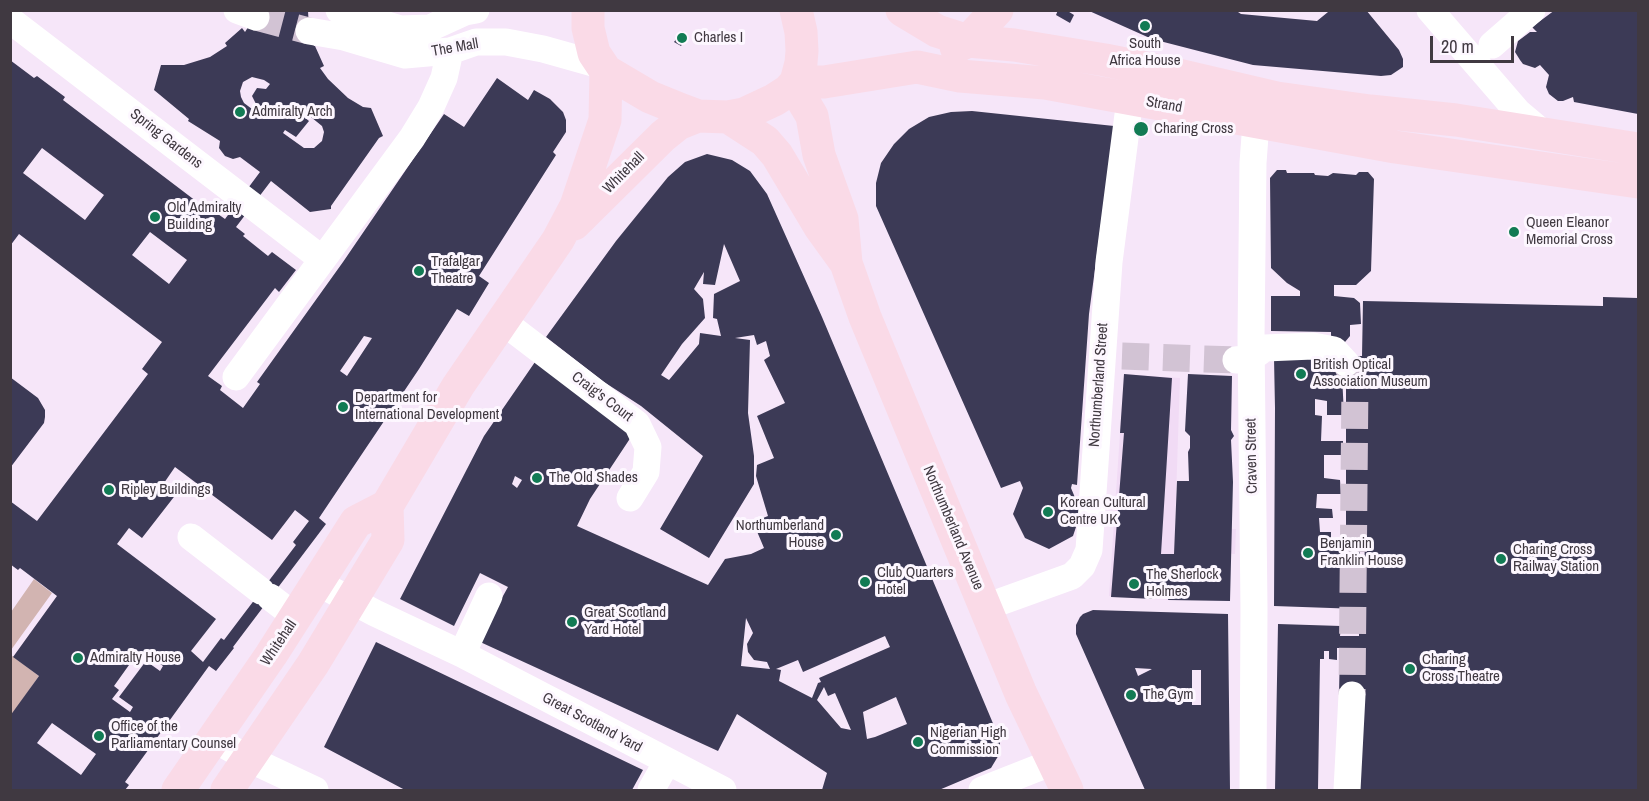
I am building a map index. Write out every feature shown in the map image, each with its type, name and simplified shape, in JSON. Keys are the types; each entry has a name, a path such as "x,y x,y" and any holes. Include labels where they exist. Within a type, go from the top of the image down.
{"main road":[{"path":"588,10 588,28 594,53 603,68"},
{"path":"795,84 802,51 796,10"},
{"path":"902,10 937,31 968,41 1014,45 1105,60 1277,98 1456,120 1638,149"},
{"path":"910,10 928,10"},
{"path":"917,67 968,41 997,10"},
{"name":"Strand","path":"795,84 824,82 917,67 960,76 1045,83 1485,161 1638,182"},
{"name":"Northumberland Avenue","path":"603,68 650,97 713,116 765,141 777,155 820,227 846,263"},
{"name":"Whitehall","path":"178,790 297,617 356,522 387,506 458,386 558,240 576,206 605,120 603,68"},
{"name":"Northumberland Avenue","path":"795,84 812,116 819,155 842,219 846,263 865,317 1017,686 1067,790"},
{"name":"Whitehall","path":"558,240 650,147 678,124 713,116 744,114 774,100 795,84"},
{"path":"228,790 352,601 388,540 387,506"}],"street":[{"name":"The Mall","path":"339,10 400,29 430,28 469,11"},
{"path":"1430,10 1518,112 1543,133"},
{"path":"1492,45 1532,10"},
{"name":"Spring Gardens","path":"10,20 322,259"},
{"name":"The Mall","path":"309,31 344,37 405,55 450,51 476,42 506,42 543,49 603,68"},
{"path":"236,377 412,138 444,78 450,51"},
{"name":"Northumberland Street","path":"986,607 1072,576 1082,566 1089,550 1112,356 1109,262 1130,99"},
{"name":"Craven Street","path":"1252,790 1254,597 1243,359 1256,122"},
{"name":"Craig's Court","path":"502,321 638,424 648,447 646,472 630,498"},
{"path":"1243,359 1265,348 1313,346 1334,350 1346,363"},
{"path":"191,537 297,617"},
{"name":"Great Scotland Yard","path":"318,583 462,654 723,790"},
{"path":"462,654 489,596"},
{"path":"1347,790 1352,695"},
{"path":"214,739 249,759 315,790"},
{"path":"651,790 667,762"},
{"path":"982,790 1053,762"}],"shaded area":[{"path":"1124,374 1180,378 1175,528 1236,529 1235,554 1174,552 1168,600 1109,596"},
{"path":"34,579 52,593 11,650 11,612"},
{"path":"11,655 39,676 11,716"}],"building":[{"path":"259,10 308,10 309,31 324,66 320,68 348,98 363,107 371,108 383,136 379,138 331,209 310,212 271,181 236,227 245,234 243,236 268,256 272,252 296,270 279,292 275,288 208,376 222,386 220,390 243,408 260,384 257,382 343,262 444,114 464,127 497,78 528,100 534,90 550,99 563,112 566,132 553,152 556,155 479,276 489,283 469,316 457,309 319,518 326,524 216,671 209,666 125,782 129,785 125,790 14,790 10,788 10,716 39,676 13,657 57,596 20,568 18,570 10,564 10,501 37,521 148,374 142,369 162,342 19,234 10,246 10,60 34,78 37,76 65,97 63,100 213,214 215,212 225,219 260,172 240,157 233,159 225,156 219,148 220,141 188,121 189,119 154,90 161,65 184,65 210,57 227,46 225,43 242,28 245,32","holes":["252,77 270,84 266,89 257,88 252,96 256,104 252,109 244,103 240,91 243,82","301,109 322,126 324,132 322,141 314,148 304,148 283,133 285,130 296,137 309,121 299,113","42,148 104,195 85,220 23,173","150,232 187,260 169,284 132,255","364,336 372,338 347,376 340,371","175,467 272,540 295,510 309,521 293,542 296,545 224,640 221,638 203,662 191,651 216,619 117,544 129,528 142,538 177,493 164,483","145,653 163,666 160,671 146,661 119,697 133,707 130,712 112,699 119,690 114,686 134,658 139,662","52,723 96,754 81,775 37,743"]},
{"path":"1058,10 1066,10 1074,15 1070,23 1056,15"},
{"path":"1087,10 1235,10 1241,14 1317,21 1328,12 1326,10 1366,10 1399,50 1403,59 1403,67 1391,75 1381,76 1253,65 1152,39"},
{"path":"1555,10 1638,10 1638,114 1574,102 1573,97 1558,101 1549,94 1546,87 1549,75 1540,65 1535,68 1523,64 1515,52 1518,41 1530,32 1537,32 1532,27"},
{"path":"682,31 688,35 681,46 674,42"},
{"path":"972,111 1114,126 1089,314 1077,485 1072,484 1071,488 1081,512 1073,536 1049,549 1025,538 1013,514 1023,488 1020,481 1001,488 876,206 876,183 881,163 894,144 909,129 929,117 951,112"},
{"path":"707,154 732,160 750,171 767,194 822,317 1000,740 1000,753 991,768 939,790 822,790 827,773 737,714 718,751 478,641 508,587 480,573 454,626 400,599 484,436 535,362 633,434 590,499 577,526 708,585 725,559 751,554 764,548 753,522 768,516 756,476 757,465 774,458 757,416 785,403 764,360 770,356 766,341 757,345 754,335 735,338 750,340 748,413 754,456 754,484 709,558 660,529 703,456 641,406 604,382 546,337 616,241 668,177 685,162","holes":["724,244 740,281 714,294 713,318 717,319 721,336 700,333 699,344 669,380 661,375 682,344 705,318 703,299 694,289 704,272 703,284 715,285","515,476 522,480 517,488 512,484","746,618 753,633 747,644 748,652 754,660 767,662 770,669 741,666","885,636 890,647 819,678 821,682 818,683 812,698 779,681 781,670 776,669 798,660 803,672","824,687 828,696 835,693 851,730 841,728 817,700","896,697 907,724 867,739 863,712"]},
{"path":"1277,170 1286,170 1287,173 1314,173 1328,176 1333,173 1356,175 1359,172 1368,172 1374,179 1371,271 1356,285 1334,285 1334,296 1354,298 1360,303 1361,324 1350,325 1350,336 1345,342 1336,342 1331,332 1271,331 1271,296 1300,296 1300,291 1287,283 1271,268 1270,178"},
{"name":"Charing Cross Railway Station","path":"1603,297 1638,298 1638,790 1356,790 1339,694 1340,648 1337,648 1337,660 1329,659 1329,651 1324,651 1324,659 1320,659 1318,790 1275,790 1278,624 1341,626 1340,636 1359,636 1359,609 1274,606 1274,358 1327,360 1342,375 1344,415 1327,415 1327,401 1315,399 1315,415 1322,416 1321,441 1343,441 1343,455 1324,455 1324,478 1340,480 1341,494 1317,494 1316,508 1332,509 1333,518 1319,518 1320,532 1331,532 1331,543 1360,544 1359,585 1364,585 1365,534 1346,533 1346,356 1362,356 1363,301 1603,306"},
{"path":"1124,374 1172,378 1161,554 1174,554 1177,481 1189,481 1190,436 1185,431 1188,374 1232,376 1231,430 1234,436 1231,440 1233,482 1230,601 1168,600 1169,596 1154,596 1154,599 1111,597 1124,433 1120,433"},
{"path":"10,377 38,398 45,410 45,417 44,423 10,468"},
{"path":"1093,610 1228,614 1230,790 1145,790 1076,634 1076,625 1083,614","holes":["1135,668 1152,669 1138,676","1192,670 1201,670 1201,705 1192,705"]},
{"path":"376,642 643,770 632,790 405,790 324,747"}],"tunnel":[{"path":"256,17 309,31"},
{"path":"1122,356 1235,360"},
{"path":"1346,363 1355,382 1352,695"}],"place":[{"name":"South Africa House","path":"1145,26"},
{"name":"Charles I","path":"682,38"},
{"name":"Admiralty Arch","path":"240,112"},
{"name":"Charing Cross","path":"1141,129"},
{"name":"Old Admiralty Building","path":"155,217"},
{"name":"Queen Eleanor Memorial Cross","path":"1514,232"},
{"name":"Trafalgar Theatre","path":"419,271"},
{"name":"British Optical Association Museum","path":"1301,374"},
{"name":"Department for International Development","path":"343,407"},
{"name":"The Old Shades","path":"537,478"},
{"name":"Ripley Buildings","path":"109,490"},
{"name":"Korean Cultural Centre UK","path":"1048,512"},
{"name":"Northumberland House","path":"836,535"},
{"name":"Benjamin Franklin House","path":"1308,553"},
{"name":"Charing Cross Railway Station","path":"1501,559"},
{"name":"Club Quarters Hotel","path":"865,582"},
{"name":"The Sherlock Holmes","path":"1134,584"},
{"name":"Great Scotland Yard Hotel","path":"572,622"},
{"name":"Admiralty House","path":"78,658"},
{"name":"Charing Cross Theatre","path":"1410,669"},
{"name":"The Gym","path":"1131,695"},
{"name":"Office of the Parliamentary Counsel","path":"99,736"},
{"name":"Nigerian High Commission","path":"918,742"}]}
